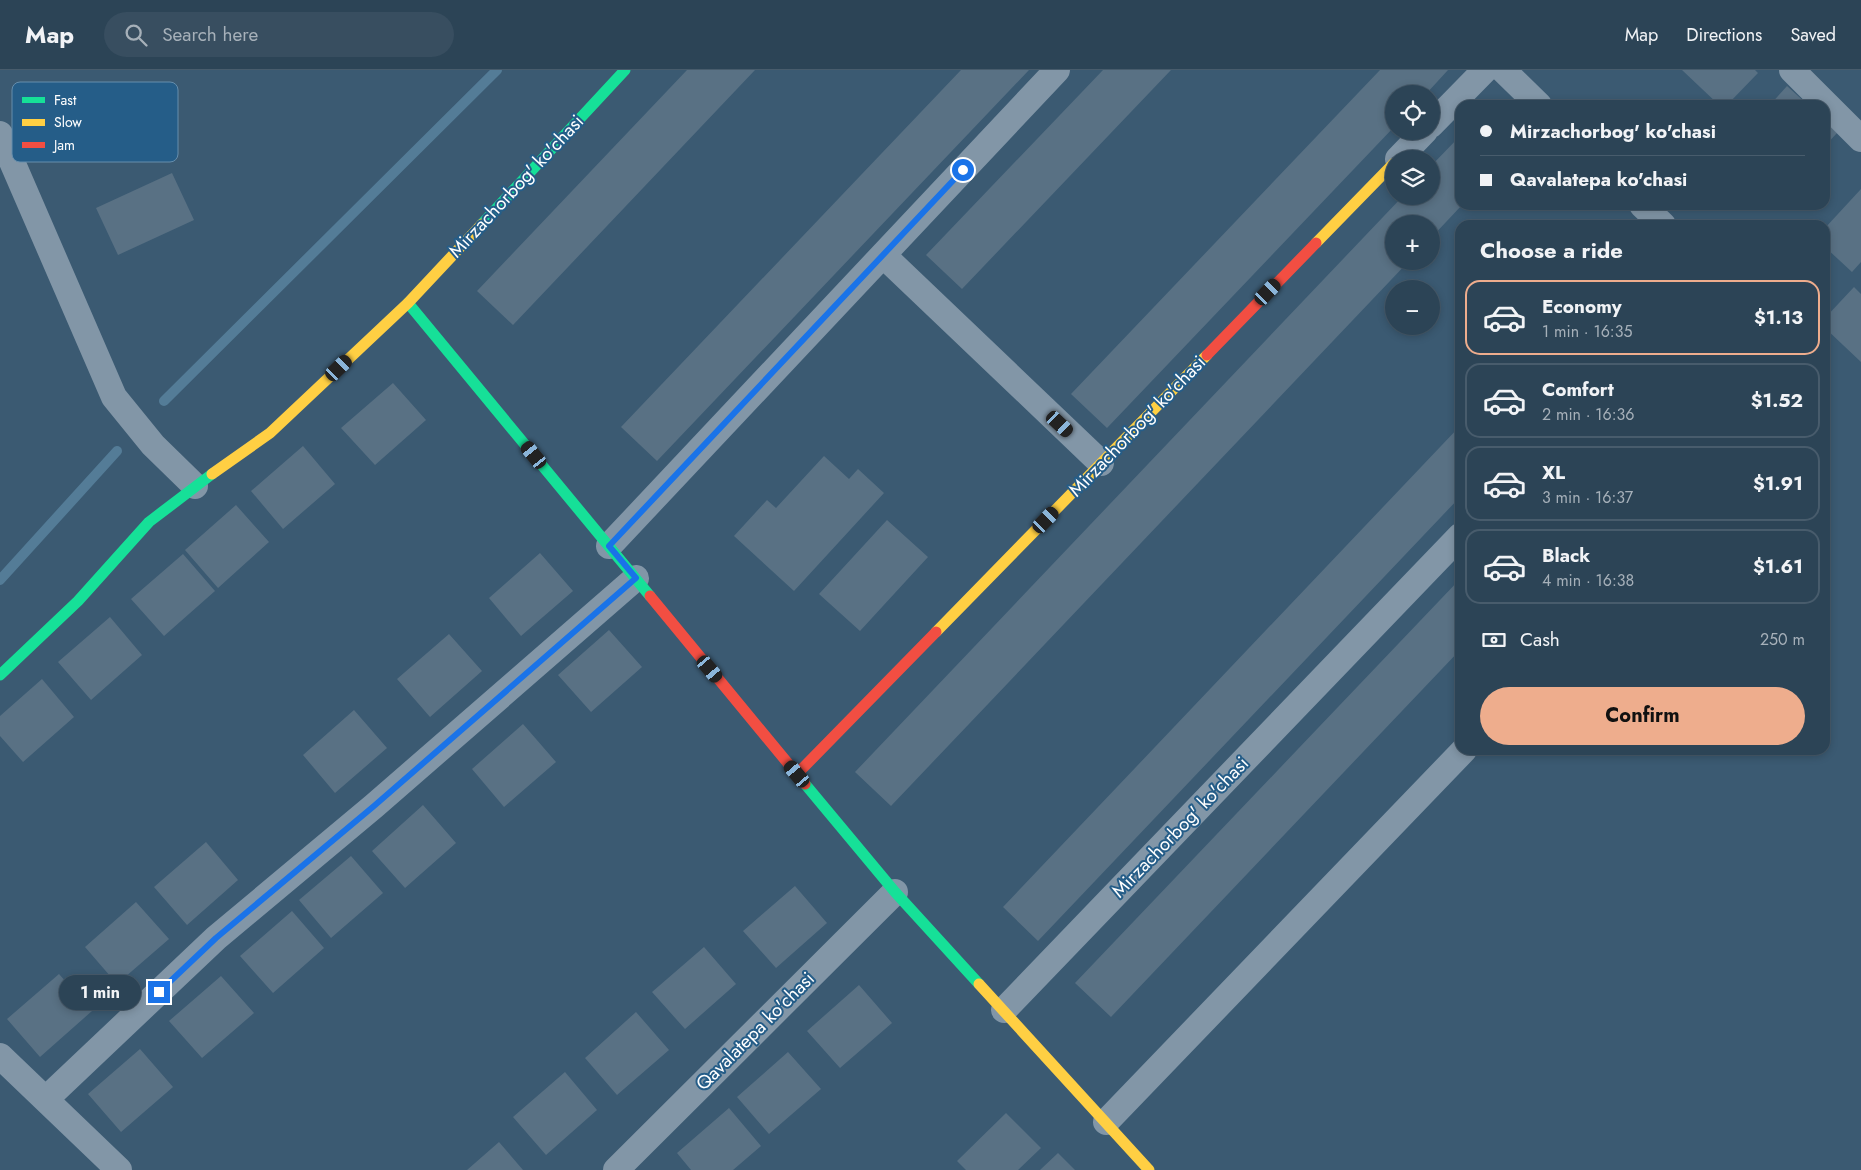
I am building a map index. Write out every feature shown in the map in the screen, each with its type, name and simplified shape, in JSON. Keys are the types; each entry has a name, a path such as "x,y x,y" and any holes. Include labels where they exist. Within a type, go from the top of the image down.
{"street":[{"name":"Mirzachorbog' ko'chasi","path":"0,675 78,602 149,522 195,486 270,433 408,303 625,70"},
{"path":"609,546 1057,70"},
{"path":"1456,100 1485,70"},
{"path":"1503,70 1534,100"},
{"path":"1792,70 1822,100"},
{"path":"1440,116 1455,101"},
{"path":"1830,108 1861,139"},
{"path":"0,134 12,162"},
{"path":"1407,150 1416,140"},
{"path":"12,162 114,397 153,445 195,486"},
{"name":"Mirzachorbog' ko'chasi","path":"797,774 1385,172"},
{"path":"1647,210 1658,220"},
{"path":"883,256 1101,463"},
{"path":"408,303 895,892 1149,1170"},
{"name":"Mirzachorbog' ko'chasi","path":"1004,1010 1455,541"},
{"path":"46,1100 216,938 374,806 636,578"},
{"path":"1106,1122 1459,755"},
{"name":"Qavalatepa ko'chasi","path":"616,1170 895,892"},
{"path":"0,1056 119,1170"}],"building":[{"path":"687,70 755,70 513,325 477,291"},
{"path":"961,70 1029,70 657,461 621,427"},
{"path":"1103,70 1171,70 962,289 926,255"},
{"path":"1380,70 1448,70 1434,85 1385,85 1385,136 1107,428 1071,394"},
{"path":"1682,70 1755,70 1758,73 1732,100 1714,100"},
{"path":"1787,86 1802,100 1774,100"},
{"path":"1830,126 1837,133 1830,141"},
{"path":"1455,141 1455,210 1457,210 1440,228 1440,215 1385,215 1385,270 1400,270 1391,280 1385,280 1385,286 891,806 855,772 1394,205 1440,205 1440,157"},
{"path":"172,173 194,220 118,255 96,208"},
{"path":"1861,189 1861,262 1852,272 1830,252 1830,223"},
{"path":"1854,287 1861,294 1861,362 1830,333 1830,313"},
{"path":"393,383 426,420 375,465 341,428"},
{"path":"1455,431 1455,502 1038,941 1003,907"},
{"path":"303,446 335,484 283,529 251,491"},
{"path":"824,456 849,479 858,469 884,493 794,591 734,536 767,500 776,508"},
{"path":"236,505 269,542 218,588 185,550"},
{"path":"887,520 928,557 860,631 819,594"},
{"path":"540,553 573,591 521,636 489,598"},
{"path":"183,554 215,591 164,636 131,599"},
{"path":"1455,584 1455,655 1111,1017 1075,983"},
{"path":"110,617 142,655 91,700 58,662"},
{"path":"609,630 642,667 591,712 558,675"},
{"path":"449,634 482,671 430,717 397,679"},
{"path":"42,679 74,717 23,762 0,736 0,716"},
{"path":"354,710 387,748 335,793 303,755"},
{"path":"523,724 556,762 504,807 472,769"},
{"path":"423,805 456,843 405,888 372,851"},
{"path":"206,842 238,880 187,925 154,887"},
{"path":"351,856 383,893 331,938 299,900"},
{"path":"795,886 827,923 776,968 743,931"},
{"path":"136,902 169,939 117,984 85,947"},
{"path":"292,911 324,948 273,993 240,956"},
{"path":"704,947 736,984 685,1029 652,992"},
{"path":"59,974 92,1011 40,1057 7,1019"},
{"path":"221,976 254,1013 202,1058 169,1021"},
{"path":"859,985 892,1023 840,1068 807,1031"},
{"path":"636,1012 669,1050 617,1095 585,1058"},
{"path":"140,1049 173,1087 121,1132 88,1094"},
{"path":"788,1052 821,1089 769,1134 737,1097"},
{"path":"565,1072 597,1110 546,1155 513,1117"},
{"path":"729,1108 761,1146 733,1170 691,1170 677,1153"},
{"path":"1006,1113 1041,1148 1018,1170 966,1170 957,1161"},
{"path":"499,1142 523,1170 467,1170"},
{"path":"1058,1153 1075,1170 1040,1170"}],"waterway":[{"path":"164,401 497,70"},
{"path":"0,580 117,451"}],"traffic: fast":[{"path":"482,224 625,70"},
{"path":"408,303 650,596"},
{"path":"0,675 78,601 149,522 212,474"},
{"path":"805,784 895,892 979,984"}],"traffic: slow":[{"path":"1316,243 1385,172"},
{"path":"212,474 270,433 408,303 482,224"},
{"path":"936,632 1207,355"},
{"path":"979,984 1149,1170"}],"traffic: jam":[{"path":"1207,355 1316,243"},
{"path":"650,596 805,784"},
{"path":"797,774 936,632"}],"route":[{"path":"159,992 216,938 374,806 636,578 609,546 963,170"}]}
